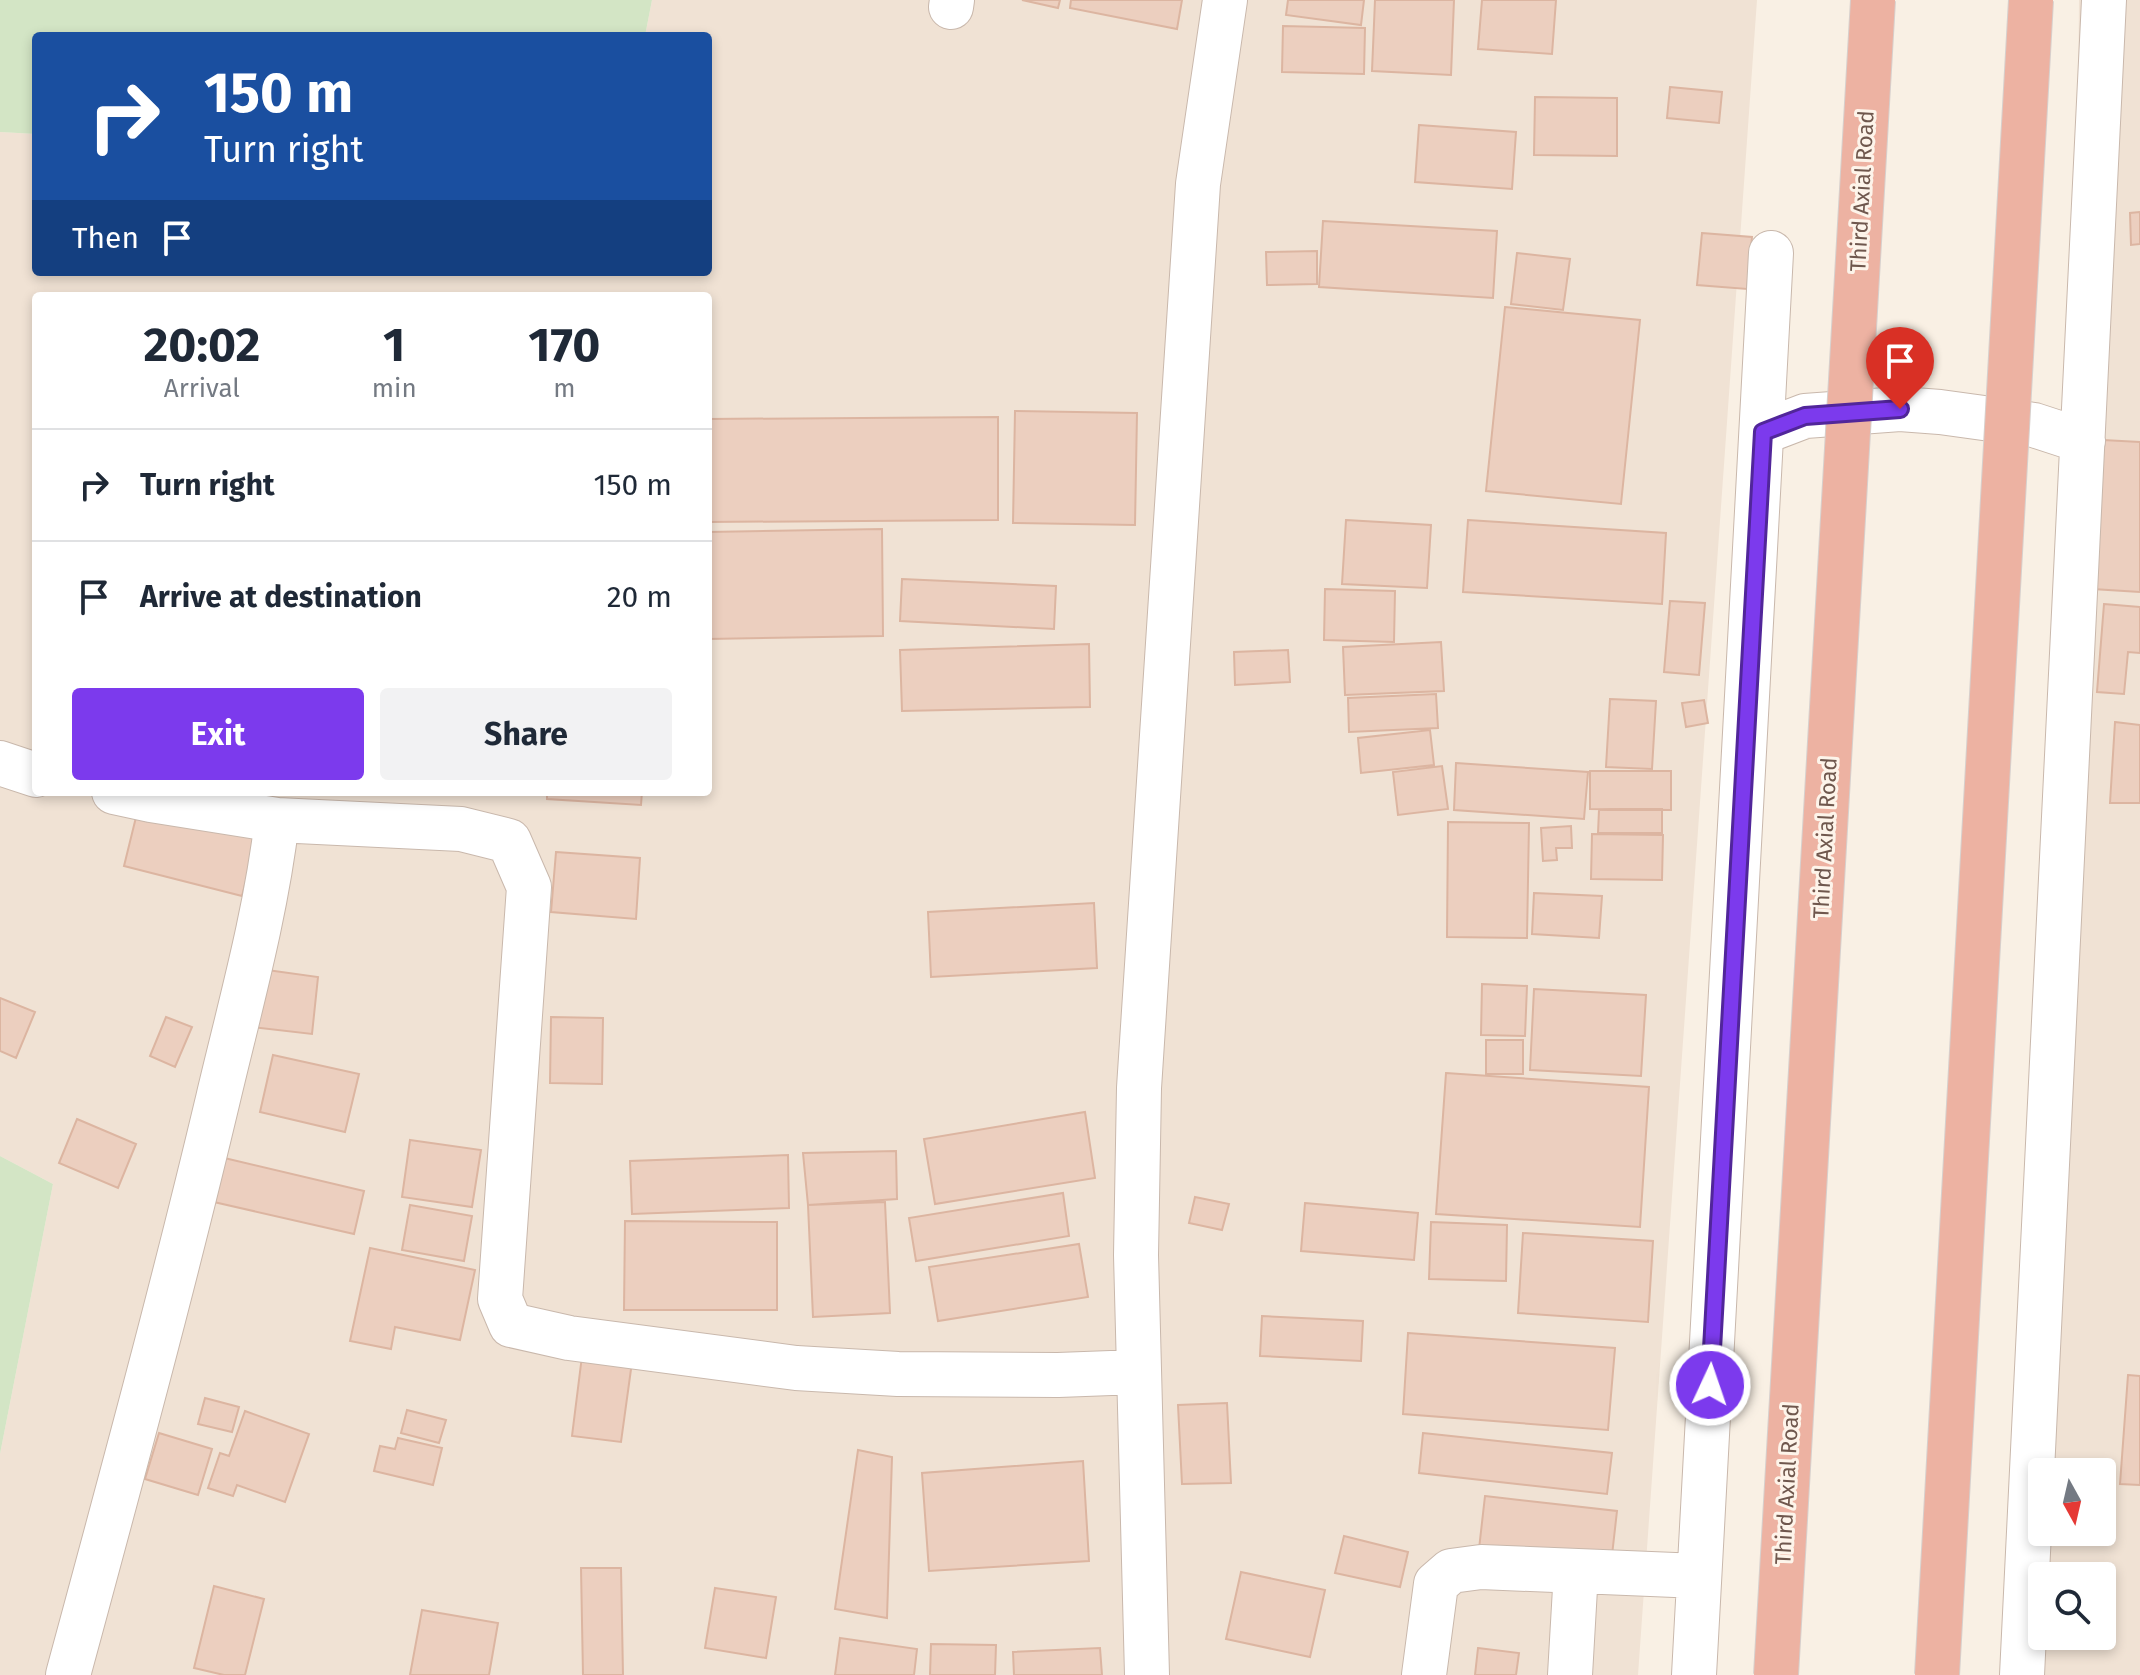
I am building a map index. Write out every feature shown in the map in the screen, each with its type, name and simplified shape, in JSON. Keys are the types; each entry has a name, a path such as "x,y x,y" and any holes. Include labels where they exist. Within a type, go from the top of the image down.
{"highway":[{"name":"Third Axial Road","path":"1776,1675 1873,0"},
{"path":"1937,1675 2031,0"}],"street":[{"path":"1147,1675 1136,1255 1139,1088 1198,184 1225,0"},
{"path":"2022,1675 2104,0"},
{"path":"1694,1675 1771,253"},
{"path":"1763,432 1805,416 1900,409 2034,425 2083,441"},
{"path":"0,763 32,774"},
{"path":"132,796 277,820 461,829 509,841 529,887 500,1299 511,1325 569,1338 796,1368 898,1374 1138,1372"},
{"path":"68,1675 182,1248 259,926 272,864 277,820"},
{"path":"1424,1675 1436,1584 1451,1571 1481,1567 1699,1576"},
{"path":"1570,1675 1576,1571"}],"shaded area":[{"path":"652,0 1757,0 1638,1675 0,1675 0,1454 53,1184 0,1156 0,132 32,134 32,276 712,276 712,32 646,32"},
{"path":"2079,0 2140,0 2140,1675 2037,1675 2038,1650 2116,1650 2116,1562 2043,1562 2043,1546 2116,1546 2116,1458 2047,1458 2070,921"}],"green space":[{"path":"0,0 652,0 646,32 32,32 32,134 0,132"},
{"path":"0,1156 53,1184 0,1454"}],"building":[{"path":"1022,0 1060,0 1058,8"},
{"path":"1071,0 1182,0 1177,29 1070,8"},
{"path":"1288,0 1364,0 1361,25 1286,15"},
{"path":"1375,0 1454,0 1451,75 1372,71"},
{"path":"1482,0 1556,0 1552,54 1478,49"},
{"path":"1283,26 1365,28 1364,74 1282,72"},
{"path":"1670,87 1722,92 1719,123 1667,118"},
{"path":"1535,97 1617,98 1617,156 1534,155"},
{"path":"1419,125 1516,132 1512,189 1415,182"},
{"path":"2140,212 2140,244 2131,245 2130,213"},
{"path":"1323,221 1497,231 1493,298 1319,287"},
{"path":"1702,233 1752,237 1747,289 1697,285"},
{"path":"1317,251 1317,284 1267,285 1266,252"},
{"path":"1517,253 1570,259 1563,310 1511,304"},
{"path":"1505,307 1640,320 1621,504 1486,491"},
{"path":"1015,411 1137,413 1135,525 1013,523"},
{"path":"998,417 998,520 712,522 712,419"},
{"path":"2103,440 2140,442 2140,592 2093,589"},
{"path":"1346,520 1431,525 1427,588 1342,584"},
{"path":"1468,520 1666,533 1662,604 1463,592"},
{"path":"882,529 883,636 712,639 712,532"},
{"path":"902,579 1056,586 1054,629 900,621"},
{"path":"1325,589 1395,591 1394,642 1324,640"},
{"path":"1670,601 1705,603 1699,675 1664,672"},
{"path":"2104,604 2140,607 2140,653 2128,652 2124,694 2097,692"},
{"path":"1441,642 1444,691 1345,695 1343,647"},
{"path":"1089,644 1090,707 902,711 900,650"},
{"path":"1288,650 1290,682 1235,685 1234,652"},
{"path":"1436,694 1438,728 1349,732 1348,698"},
{"path":"1610,699 1656,701 1652,769 1606,767"},
{"path":"1704,700 1708,723 1686,727 1682,703"},
{"path":"2115,722 2140,725 2140,803 2110,803"},
{"path":"1430,730 1434,765 1361,773 1358,738"},
{"path":"1456,763 1588,772 1584,819 1454,810"},
{"path":"1442,766 1448,809 1398,815 1393,772"},
{"path":"1590,771 1671,771 1671,810 1590,809"},
{"path":"547,796 642,796 641,805 547,799"},
{"path":"139,805 258,834 242,896 124,866"},
{"path":"1662,809 1662,833 1598,833 1599,810"},
{"path":"1448,822 1529,823 1527,938 1447,937"},
{"path":"1571,826 1572,848 1556,848 1557,860 1543,861 1541,828"},
{"path":"1592,834 1663,835 1662,880 1591,879"},
{"path":"556,852 640,858 636,919 551,912"},
{"path":"1534,893 1602,896 1599,938 1532,934"},
{"path":"1094,903 1097,968 931,977 928,912"},
{"path":"260,969 318,977 312,1034 252,1027"},
{"path":"1482,984 1527,986 1525,1036 1481,1035"},
{"path":"1534,989 1646,995 1641,1076 1530,1070"},
{"path":"0,998 35,1012 16,1058 0,1051"},
{"path":"166,1017 192,1027 175,1067 150,1056"},
{"path":"551,1017 603,1018 602,1084 550,1083"},
{"path":"1486,1040 1523,1040 1523,1074 1486,1074"},
{"path":"273,1055 359,1074 345,1132 260,1112"},
{"path":"1446,1073 1649,1087 1640,1227 1436,1214"},
{"path":"1085,1112 1095,1178 935,1204 924,1139"},
{"path":"77,1119 136,1144 118,1188 59,1163"},
{"path":"410,1140 481,1150 472,1207 402,1197"},
{"path":"896,1151 897,1199 808,1205 803,1153"},
{"path":"788,1155 789,1208 632,1214 630,1161"},
{"path":"216,1156 364,1191 354,1234 205,1200"},
{"path":"1063,1193 1069,1236 916,1261 909,1218"},
{"path":"1195,1197 1229,1204 1222,1230 1189,1223"},
{"path":"885,1202 890,1313 813,1317 808,1205"},
{"path":"1305,1203 1418,1213 1414,1260 1301,1251"},
{"path":"410,1205 472,1216 464,1261 402,1250"},
{"path":"625,1221 777,1222 777,1310 624,1310"},
{"path":"1431,1222 1507,1225 1506,1281 1429,1279"},
{"path":"1523,1233 1653,1241 1648,1322 1518,1313"},
{"path":"1079,1244 1088,1297 938,1321 929,1267"},
{"path":"370,1248 475,1270 460,1340 395,1327 391,1349 350,1341"},
{"path":"1262,1316 1363,1321 1361,1361 1260,1356"},
{"path":"1408,1333 1615,1348 1608,1430 1403,1414"},
{"path":"582,1356 632,1362 621,1442 572,1436"},
{"path":"2128,1375 2140,1376 2140,1485 2120,1484"},
{"path":"205,1398 239,1407 232,1432 198,1424"},
{"path":"1227,1403 1231,1483 1182,1484 1178,1405"},
{"path":"407,1410 446,1420 439,1443 401,1433"},
{"path":"245,1411 309,1434 285,1502 237,1485 233,1496 208,1488 220,1453 229,1456"},
{"path":"159,1433 212,1449 198,1495 145,1479"},
{"path":"1423,1433 1612,1453 1607,1494 1419,1473"},
{"path":"398,1438 442,1448 433,1485 374,1471 380,1446 395,1449"},
{"path":"858,1450 892,1457 887,1618 835,1609"},
{"path":"1083,1461 1089,1561 929,1571 922,1473"},
{"path":"1485,1496 1617,1511 1611,1564 1479,1549"},
{"path":"1344,1536 1408,1552 1400,1587 1335,1573"},
{"path":"581,1568 621,1568 623,1675 583,1675"},
{"path":"1241,1572 1325,1590 1310,1657 1226,1639"},
{"path":"214,1586 264,1599 245,1675 224,1675 194,1668"},
{"path":"715,1588 776,1597 766,1658 705,1648"},
{"path":"422,1610 498,1623 489,1675 410,1675"},
{"path":"840,1638 917,1649 914,1675 835,1675"},
{"path":"931,1644 996,1645 995,1675 930,1675"},
{"path":"1100,1648 1102,1675 1014,1675 1013,1652"},
{"path":"1478,1648 1519,1653 1516,1675 1475,1675"}],"route":[{"path":"1710,1385 1763,432 1805,416 1900,409"}]}
